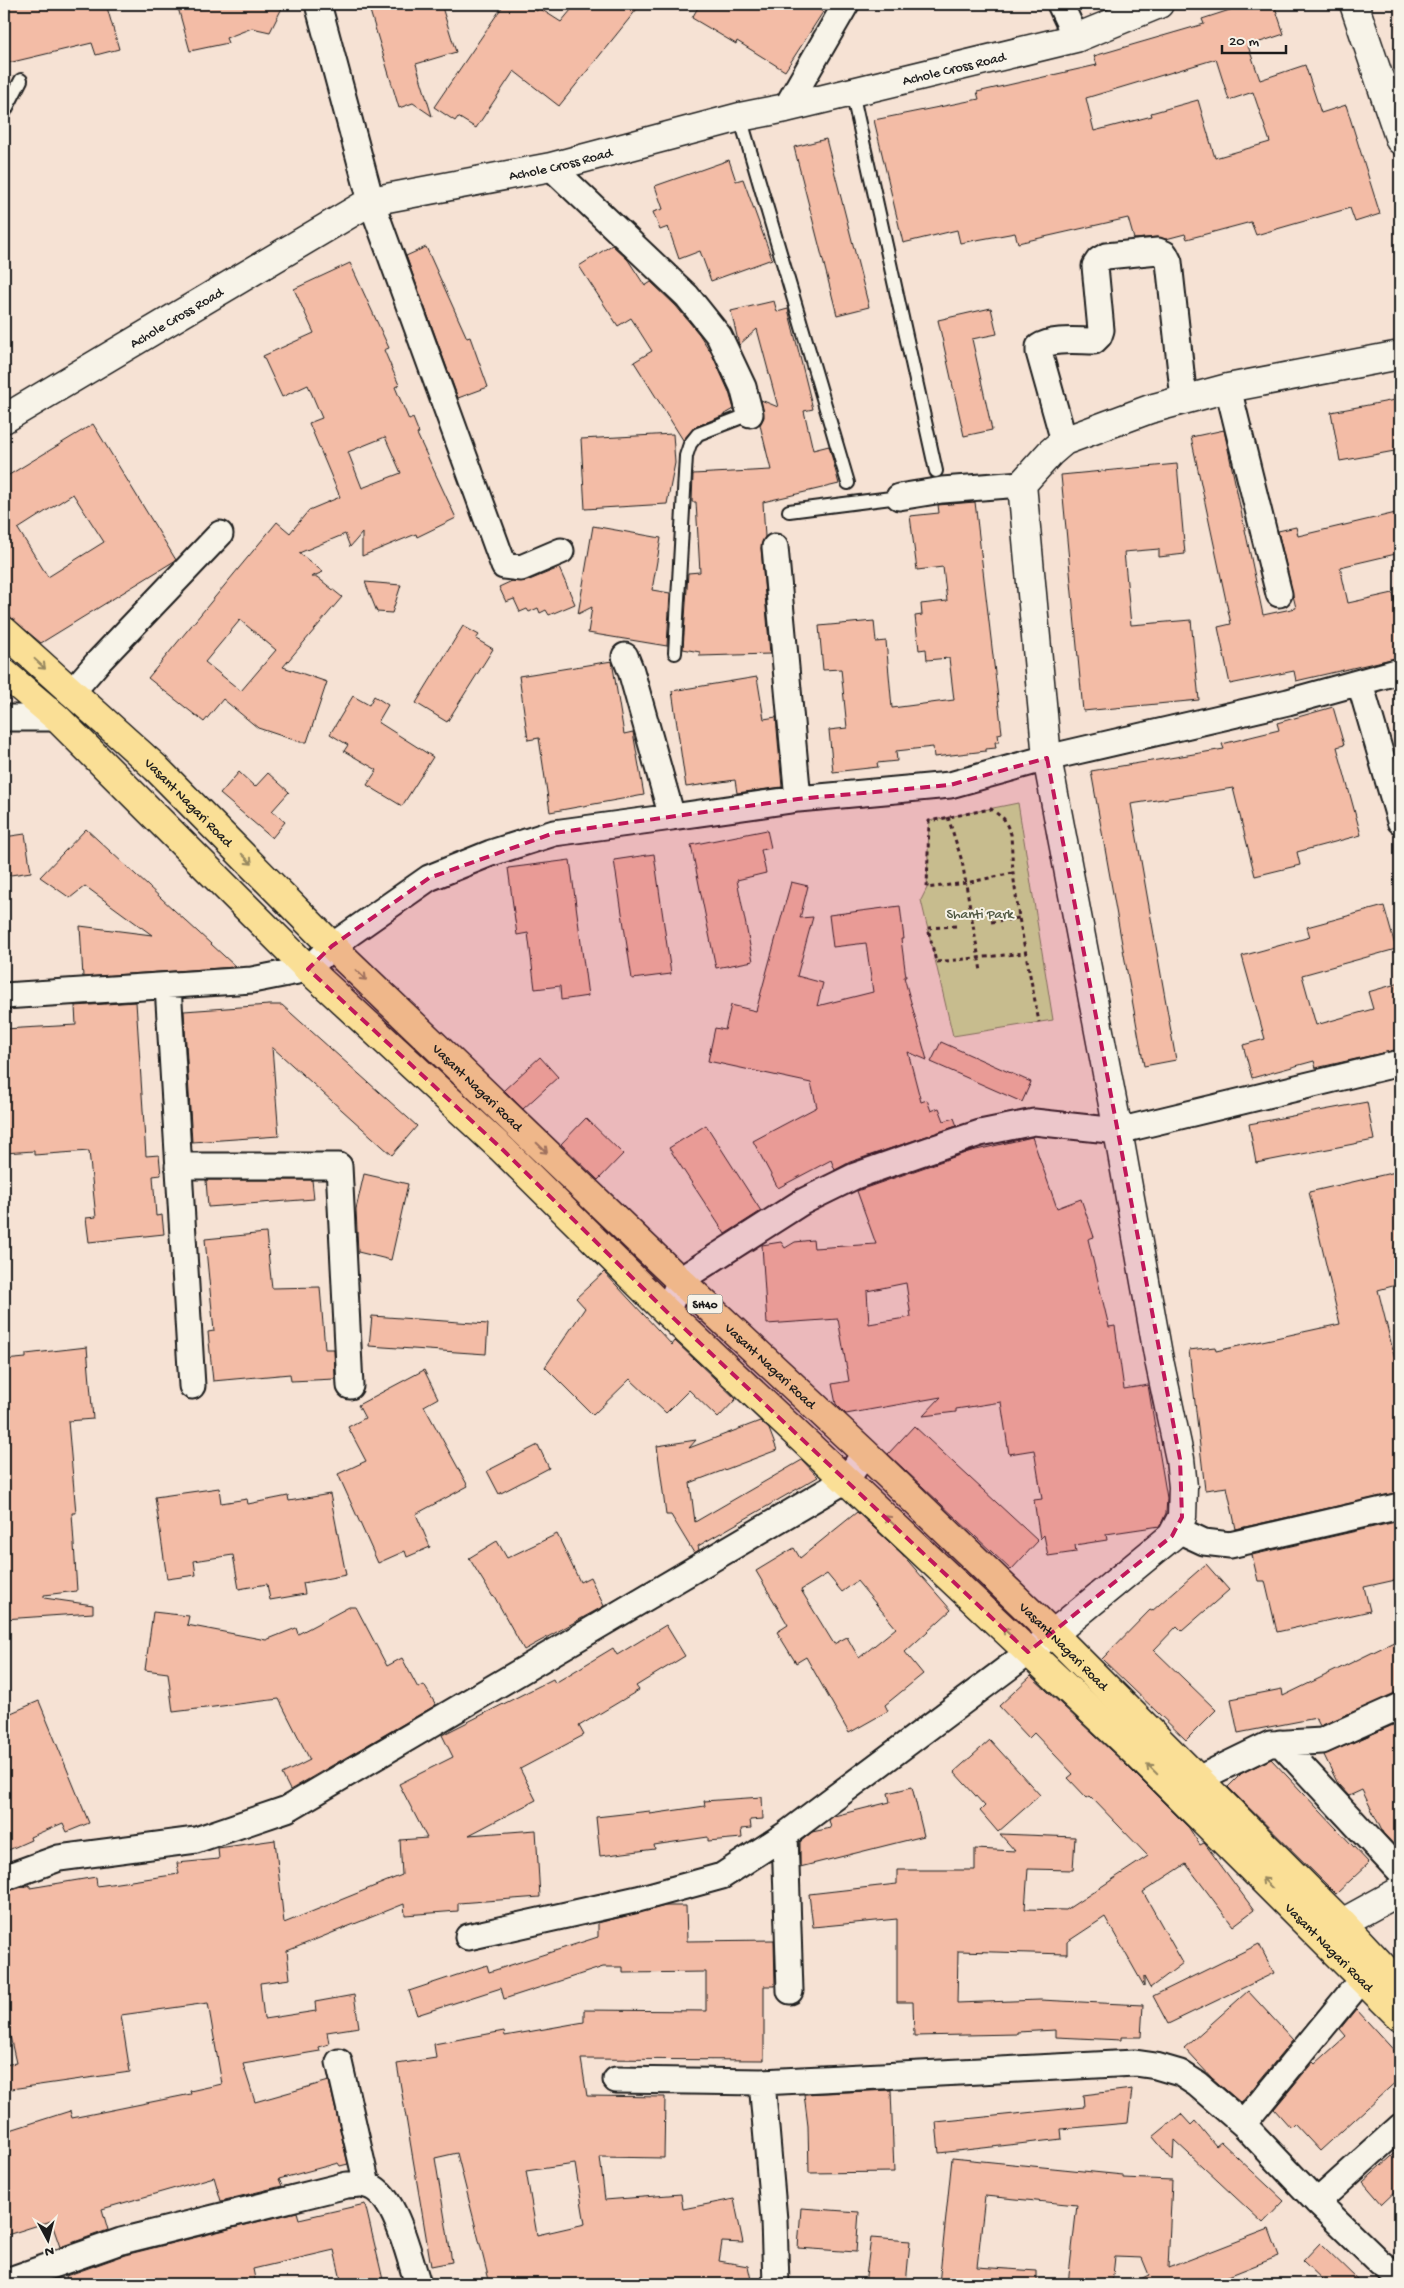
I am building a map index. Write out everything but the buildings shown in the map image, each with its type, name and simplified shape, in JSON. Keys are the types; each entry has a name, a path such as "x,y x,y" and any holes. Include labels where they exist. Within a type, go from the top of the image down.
{"main road":[{"name":"Vasant Nagari Road","path":"4,631 156,768 332,946 1053,1634 1342,1923 1400,1985"},
{"name":"Vasant Nagari Road","path":"4,674 57,718 308,969 503,1150 666,1312 1136,1753 1400,2017"}],"street":[{"path":"318,4 371,201 504,566 521,568 561,551"},
{"path":"786,108 846,4"},
{"path":"1060,4 1076,38"},
{"name":"Achole Cross Road","path":"4,418 371,201 552,167 740,117 786,108 1076,38 1159,4"},
{"path":"1354,4 1400,140"},
{"path":"552,167 687,296 719,336 743,386 750,414"},
{"path":"1064,441 1039,347 1045,343 1054,342 1094,341 1099,336 1101,330 1096,266 1099,260 1106,256 1158,251 1165,254 1169,262 1184,400"},
{"path":"899,497 942,490 1022,484 1050,453 1064,441 1150,409 1228,388 1400,355"},
{"path":"1228,388 1279,594"},
{"path":"468,1937 638,1899 722,1876 785,1835 1053,1634 1172,1536 1182,1517 1183,1497 1180,1459 1159,1360 1118,1131 1047,758 1022,484"},
{"path":"72,693 98,661 220,534"},
{"path":"775,547 798,798"},
{"path":"625,656 672,817"},
{"path":"4,996 252,980 308,969 332,946 429,878 491,853 554,834 798,798 950,785 1047,758 1288,702 1400,671"},
{"path":"1360,683 1400,821"},
{"path":"4,718 57,718"},
{"path":"168,986 192,1386"},
{"path":"666,1312 680,1280 802,1202 855,1176 929,1150 980,1133 1034,1122 1118,1131 1400,1064"},
{"path":"178,1166 339,1166 350,1386"},
{"path":"4,1878 59,1858 196,1840 287,1809 846,1480 865,1453"},
{"path":"1176,1529 1204,1542 1230,1545 1400,1506"},
{"path":"1198,1778 1270,1744 1322,1741 1400,1706"},
{"path":"1280,1743 1400,1872"},
{"path":"785,1835 790,1991"},
{"path":"1342,1923 1400,1891"},
{"path":"1243,2124 1362,1979"},
{"path":"339,2062 367,2185"},
{"path":"616,2080 762,2082 1135,2063 1156,2066 1180,2073 1197,2084 1243,2124 1317,2202 1380,2263 1400,2277"},
{"path":"762,2082 774,2220 776,2284"},
{"path":"1317,2202 1400,2127"},
{"path":"4,2282 129,2239 347,2185 367,2185 382,2193 392,2208 418,2284"}],"lane":[{"path":"4,113 21,80"},
{"path":"852,92 936,472"},
{"path":"740,117 848,483"},
{"path":"675,653 686,456 690,444 698,434 750,414"},
{"path":"789,511 899,497"}],"path":[{"path":"1013,873 966,883 927,888 929,821 991,809 1004,819 1011,834 1013,873 1019,918 1039,1022"},
{"path":"948,817 962,861 981,971"},
{"path":"991,922 1019,918"},
{"path":"956,926 928,928 936,962 978,956 1026,953"}],"highlighted area":[{"path":"1047,758 1180,1459 1182,1517 1172,1536 1028,1652 667,1312 503,1150 308,969 332,946 429,878 554,833 798,799 950,785"}],"green space":[{"name":"Shanti Park","path":"1018,803 1053,1020 953,1036 921,900 927,888 929,821"}]}
